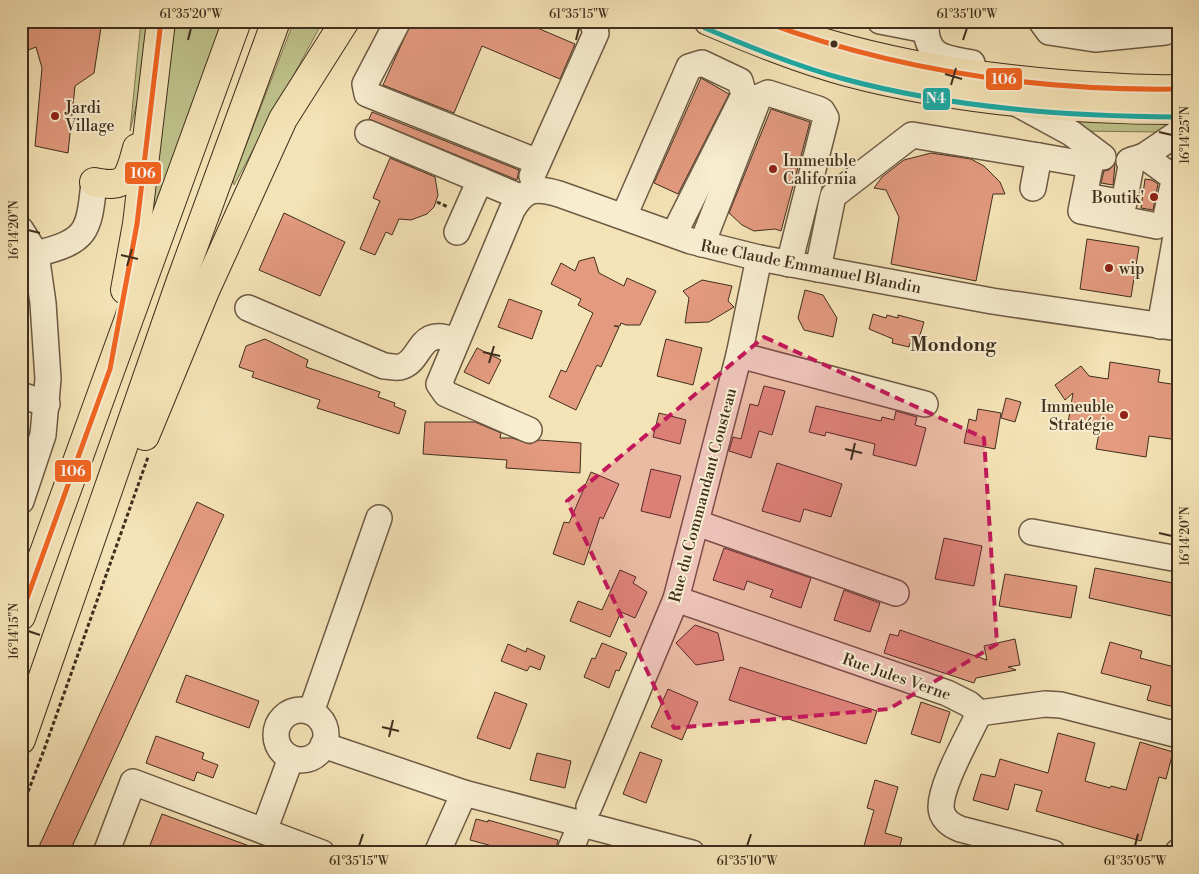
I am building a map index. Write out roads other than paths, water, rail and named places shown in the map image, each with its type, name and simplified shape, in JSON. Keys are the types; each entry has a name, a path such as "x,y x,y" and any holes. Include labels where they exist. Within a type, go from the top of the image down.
{"main road":[{"path":"110,368 137,224 161,21"},
{"path":"21,616 237,21"},
{"path":"21,740 99,521 180,283 276,21"},
{"path":"99,521 128,471 155,414 205,291 282,119 345,21"},
{"path":"708,21 779,50 848,72 949,92 1012,100 1128,109 1178,110"},
{"path":"761,21 818,41 904,64 1028,81 1178,89"},
{"path":"94,182 116,185 125,180 130,174 152,96"}],"street":[{"path":"398,21 365,84 367,94 538,162"},
{"path":"528,430 442,391 439,384 455,341 512,210 522,196 596,33 592,21"},
{"path":"880,21 927,26"},
{"path":"1041,21 1049,32 1095,39 1166,32 1174,21"},
{"path":"818,41 889,53 911,47 927,26"},
{"path":"927,26 930,48 942,57 1072,84"},
{"path":"624,216 689,67 702,63 740,81 744,95 674,234"},
{"path":"702,244 759,97 768,92 818,109 822,111 826,118 789,264"},
{"path":"1012,100 1071,134 1096,158"},
{"path":"368,133 522,196"},
{"path":"1123,211 1135,159 1178,133"},
{"path":"818,269 833,196 912,135 1039,156 1096,158"},
{"path":"1033,188 1039,156"},
{"path":"1096,158 1082,203 1123,211 1157,226 1166,221 1174,180 1170,175 1135,159"},
{"path":"456,232 480,180"},
{"path":"36,254 69,245 80,237 88,224 92,210 94,182"},
{"name":"Rue Claude Emmanuel Blandin","path":"522,196 538,190 549,191 702,244 759,258 992,301 1169,327"},
{"path":"1169,327 1178,225"},
{"path":"21,230 36,254 43,302 48,379 43,435 21,501"},
{"name":"Rue du Commandant Cousteau","path":"569,853 676,600 739,355 759,258"},
{"path":"248,308 384,366 400,367 407,364 429,339 443,337 455,341"},
{"path":"739,355 925,404"},
{"path":"21,395 47,404"},
{"path":"310,712 379,518"},
{"path":"697,523 896,593"},
{"path":"1032,532 1178,559"},
{"name":"Rue Jules Verne","path":"676,600 947,693 979,713"},
{"path":"1053,853 960,829 952,826 943,815 941,808 945,789 979,713 1045,704 1061,705 1178,735"},
{"path":"303,710 310,712 322,722 326,737 323,745 313,756 298,760 291,758 279,747 276,740 278,725 288,713 303,710"},
{"path":"323,745 464,794 585,816 692,853"},
{"path":"264,831 291,758"},
{"path":"106,853 133,782 322,853"},
{"path":"437,853 464,794"}],"place":[{"name":"Jardi Village","path":"55,116"},
{"name":"Immeuble California","path":"773,169"},
{"name":"Boutik'","path":"1154,197"},
{"name":"wip","path":"1109,268"},
{"name":"Immeuble Stratégie","path":"1124,415"}],"district":[{"name":"Mondong","path":"953,344"}]}
